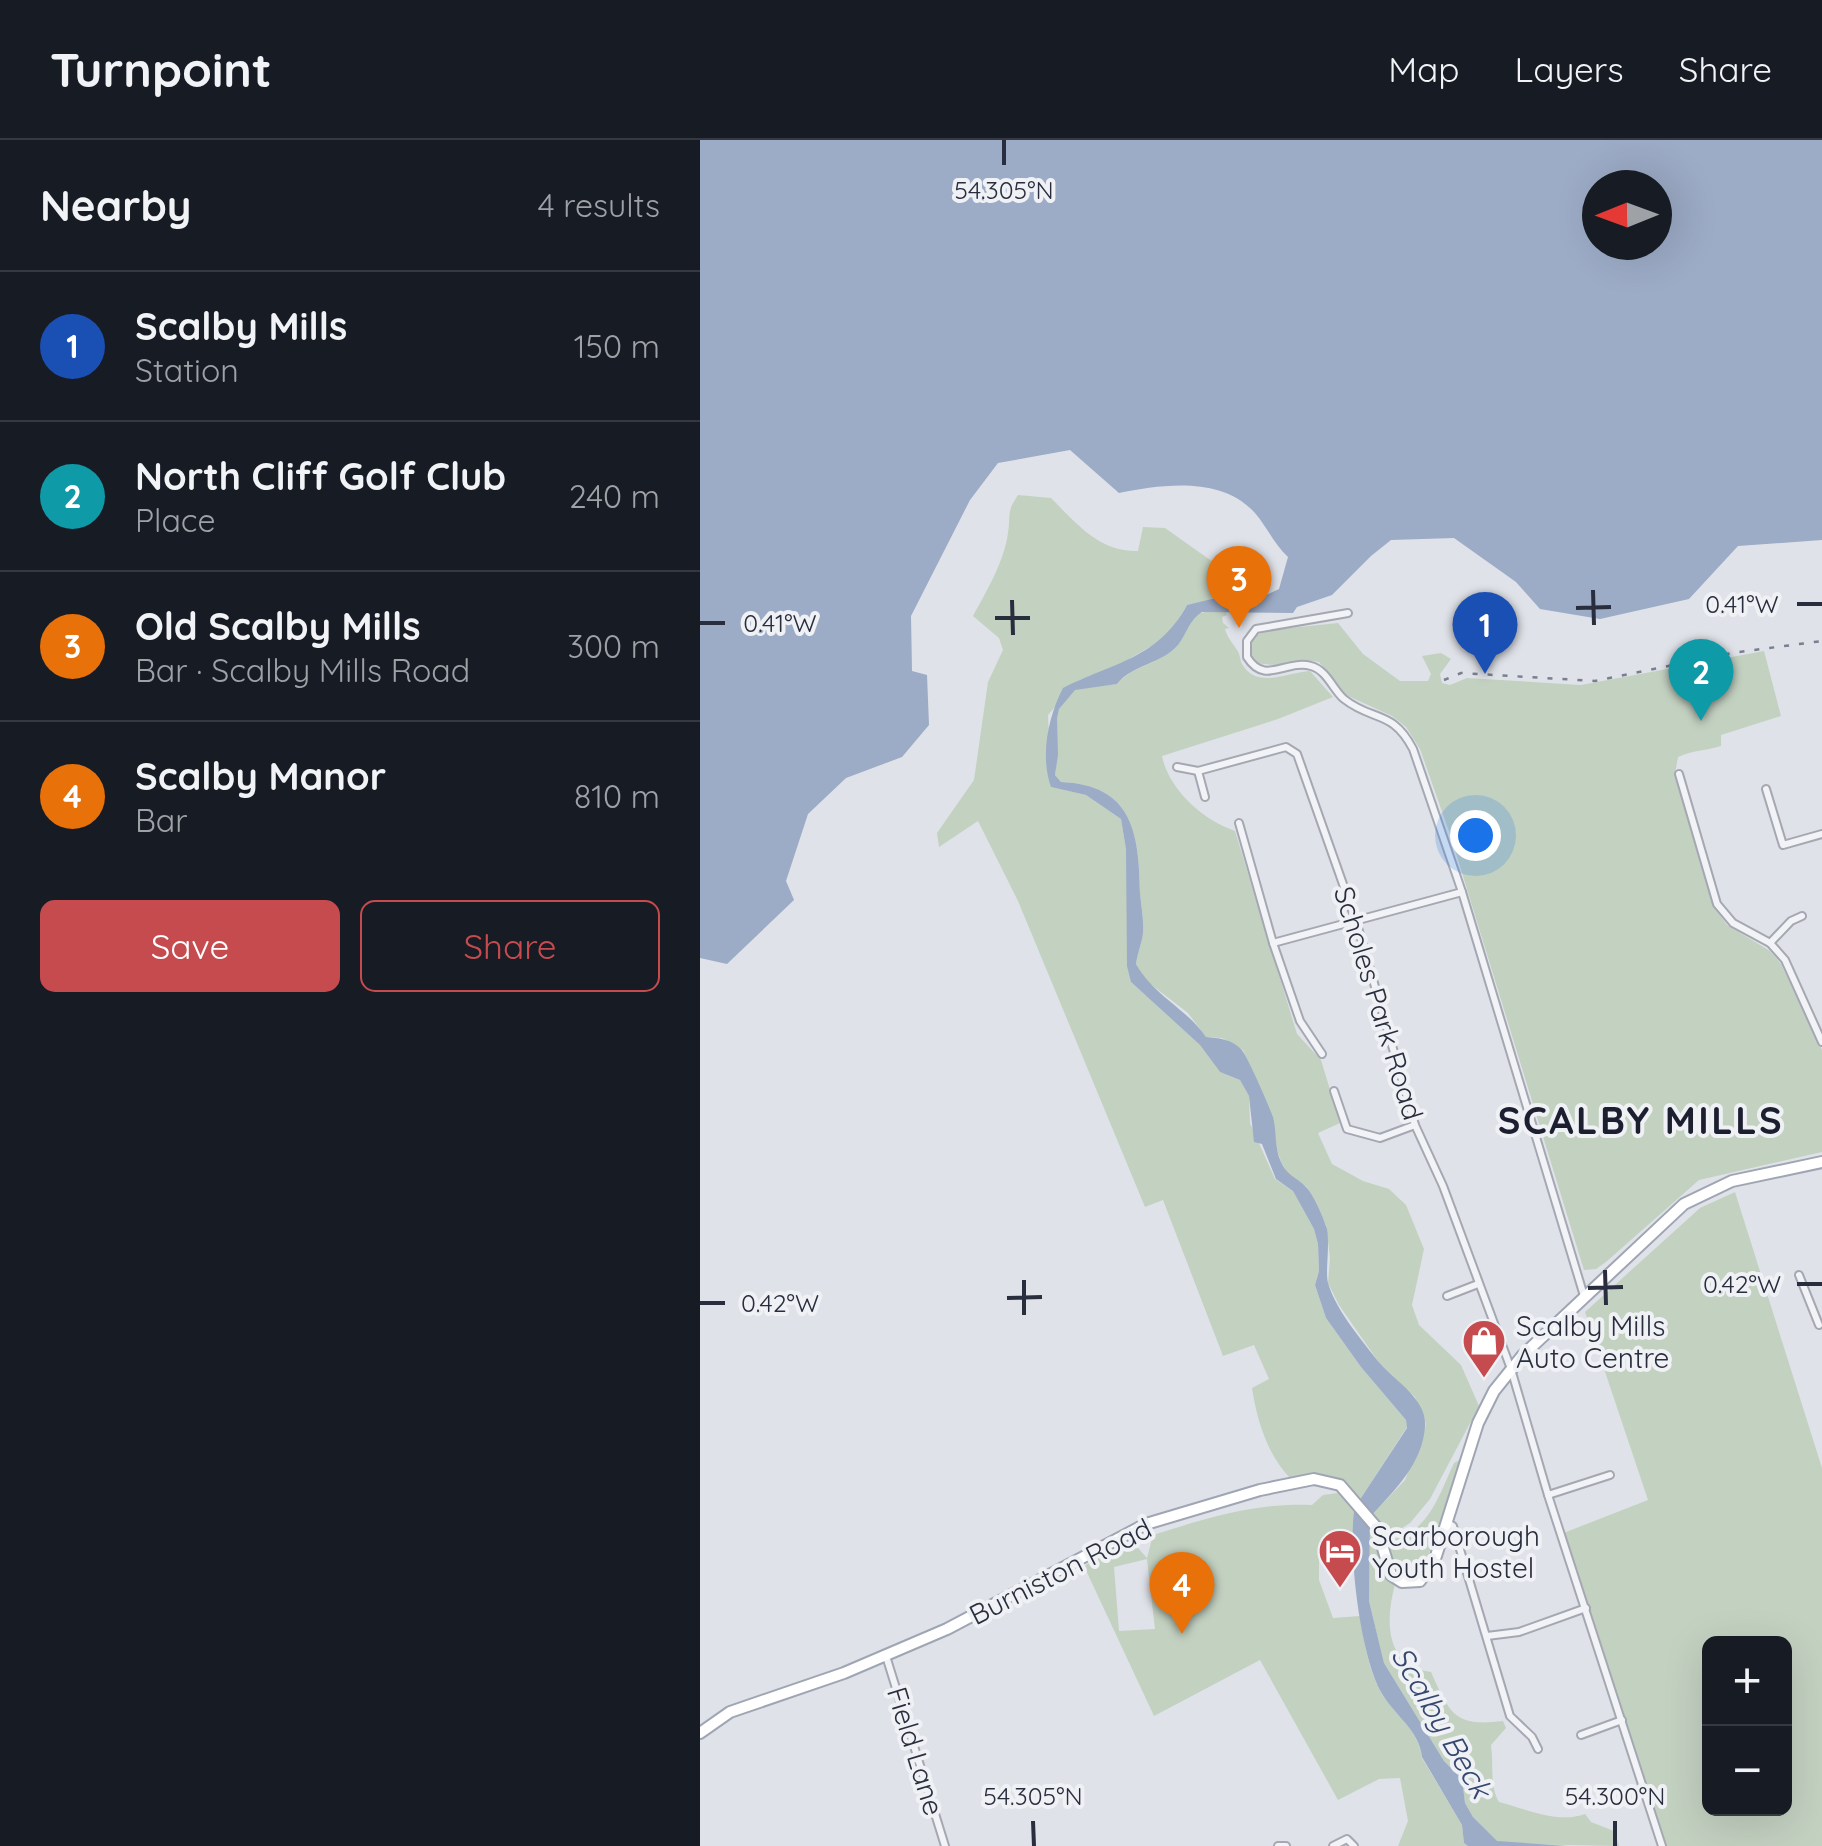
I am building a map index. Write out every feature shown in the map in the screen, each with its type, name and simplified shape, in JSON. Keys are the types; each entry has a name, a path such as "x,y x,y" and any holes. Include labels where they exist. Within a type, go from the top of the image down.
{"main road":[{"name":"Burniston Road","path":"700,1733 730,1712 886,1656 990,1608 1108,1542 1165,1518 1314,1478 1340,1485 1352,1495 1373,1522 1386,1568 1395,1579 1408,1583 1420,1580 1432,1568 1478,1423 1494,1390 1511,1368 1684,1204 1716,1186 1822,1162"}],"street":[{"path":"1348,613 1256,629 1247,641 1247,657 1256,668 1269,672 1304,664 1318,669 1347,702 1384,717 1404,732 1413,749 1462,892 1584,1296"},
{"name":"Scholes Park Road","path":"1177,767 1198,772 1286,747 1296,754 1356,921 1415,1124 1443,1186 1511,1368 1662,1846"},
{"path":"1198,772 1205,797"},
{"path":"1680,774 1717,904 1733,924 1770,943 1785,960 1822,1042"},
{"path":"1766,789 1783,845 1822,834"},
{"path":"1239,823 1300,1021 1322,1054"},
{"path":"1273,943 1462,892"},
{"path":"1770,943 1802,916"},
{"path":"1334,1090 1347,1129 1380,1138 1415,1124"},
{"path":"1799,1276 1821,1327"},
{"path":"1447,1296 1478,1284"},
{"path":"1548,1495 1610,1475"},
{"path":"1448,1524 1453,1526 1510,1716 1532,1737 1538,1749"},
{"path":"1488,1636 1519,1632 1586,1608"},
{"name":"Field Lane","path":"886,1656 945,1846"},
{"path":"1581,1735 1622,1720"},
{"path":"1333,1846 1346,1838 1354,1846"}],"green space":[{"path":"1018,495 1051,498 1090,535 1112,547 1138,551 1143,527 1165,528 1213,562 1241,573 1240,596 1187,605 1168,636 1107,672 1079,680 1048,715 1051,787 1086,795 1121,819 1126,848 1131,982 1200,1045 1220,1072 1240,1080 1249,1096 1250,1123 1275,1179 1293,1191 1314,1229 1319,1271 1315,1285 1326,1318 1406,1420 1407,1427 1359,1501 1337,1481 1291,1479 1276,1460 1254,1400 1252,1388 1269,1379 1254,1345 1223,1356 1163,1200 1145,1207 1018,901 978,821 939,847 937,833 974,780 988,682 1003,650 999,638 973,616 1003,555 1010,510"},
{"path":"1224,610 1227,615 1222,617 1223,623 1229,628 1226,632 1248,672 1273,678 1310,671 1333,697 1162,756 1166,769 1189,802 1235,831 1297,1034 1321,1060 1340,1123 1318,1133 1332,1164 1363,1181 1389,1189 1406,1205 1424,1249 1412,1305 1419,1325 1461,1365 1479,1406 1430,1499 1410,1523 1391,1535 1384,1534 1371,1516 1405,1480 1426,1424 1415,1397 1380,1364 1328,1283 1326,1225 1307,1187 1290,1177 1282,1164 1274,1142 1273,1119 1243,1050 1222,1038 1206,1037 1188,1013 1144,979 1136,964 1143,923 1137,851 1127,816 1104,792 1061,782 1055,775 1057,715 1075,689 1117,684 1170,652 1196,615"},
{"path":"1338,623 1363,654 1400,681 1428,681 1431,674 1422,656 1441,653 1451,659 1440,674 1442,683 1450,685 1467,678 1581,685 1764,651 1781,716 1721,735 1721,746 1678,757 1675,774 1716,910 1727,925 1770,951 1781,964 1822,1050 1822,1152 1699,1180 1606,1262 1596,1269 1584,1270 1451,837 1420,749 1406,727 1392,716 1346,695 1319,662 1271,665 1253,659 1250,650 1254,636 1270,630"},
{"path":"1735,1192 1822,1468 1822,1846 1662,1846 1561,1534 1648,1500 1585,1312 1700,1208"},
{"path":"1461,1459 1423,1571 1405,1576 1394,1568 1388,1540 1402,1537 1423,1522 1454,1463"},
{"path":"1338,1493 1354,1512 1355,1549 1319,1549 1319,1580 1333,1618 1360,1616 1377,1683 1416,1739 1422,1758 1462,1825 1464,1843 1468,1846 1398,1846 1408,1821 1400,1778 1379,1779 1338,1800 1260,1660 1154,1716 1084,1566 1130,1539 1147,1558 1153,1535 1251,1509 1312,1505 1323,1495","holes":["1147,1559 1155,1629 1119,1631 1114,1567"]},
{"path":"1370,1524 1395,1584 1390,1627 1397,1651 1416,1668 1431,1672 1456,1714 1474,1722 1503,1721 1506,1728 1491,1745 1493,1782 1499,1802 1553,1816 1585,1814 1591,1822 1614,1831 1619,1846 1510,1844 1496,1841 1473,1817 1465,1803 1462,1779 1444,1761 1384,1663 1369,1601"}],"water":[{"path":"700,140 1822,140 1822,540 1738,546 1689,599 1600,619 1540,609 1516,582 1454,538 1391,540 1332,595 1297,607 1293,613 1202,612 1178,645 1164,656 1131,672 1117,684 1075,690 1059,709 1055,775 1061,782 1104,792 1127,816 1134,832 1143,928 1136,964 1151,985 1206,1037 1229,1041 1244,1053 1273,1117 1281,1162 1310,1192 1326,1225 1327,1278 1337,1303 1377,1360 1421,1407 1425,1426 1419,1452 1406,1475 1371,1516 1359,1501 1407,1428 1406,1420 1326,1318 1315,1285 1319,1271 1314,1229 1293,1191 1276,1179 1262,1144 1254,1142 1249,1096 1240,1080 1220,1072 1200,1045 1131,982 1127,966 1126,849 1121,819 1086,795 1051,787 1046,763 1050,724 1063,688 1148,648 1175,623 1187,605 1229,595 1266,595 1279,589 1288,557 1255,513 1241,501 1226,493 1191,486 1119,493 1070,450 998,463 970,500 911,616 912,671 927,675 929,725 902,757 846,778 808,814 786,881 794,900 727,964 700,958"},
{"path":"1355,1506 1370,1524 1369,1601 1384,1663 1444,1761 1462,1779 1465,1803 1473,1817 1497,1841 1567,1846 1464,1843 1462,1825 1422,1757 1416,1739 1386,1700 1374,1675 1357,1600"}],"railway":[{"path":"1444,680 1461,673 1595,681 1732,653 1822,641"}],"place":[{"name":"Old Scalby Mills","path":"1239,628"},
{"name":"Scalby Mills","path":"1485,674"},
{"name":"North Cliff Golf Club","path":"1701,721"},
{"name":"Scalby Mills Auto Centre","path":"1484,1379"},
{"name":"Scarborough Youth Hostel","path":"1340,1589"},
{"name":"Scalby Manor","path":"1182,1634"}],"district":[{"name":"SCALBY MILLS","path":"1641,1120"}],"water label":[{"name":"Scalby Beck","path":"1442,1722"}]}
